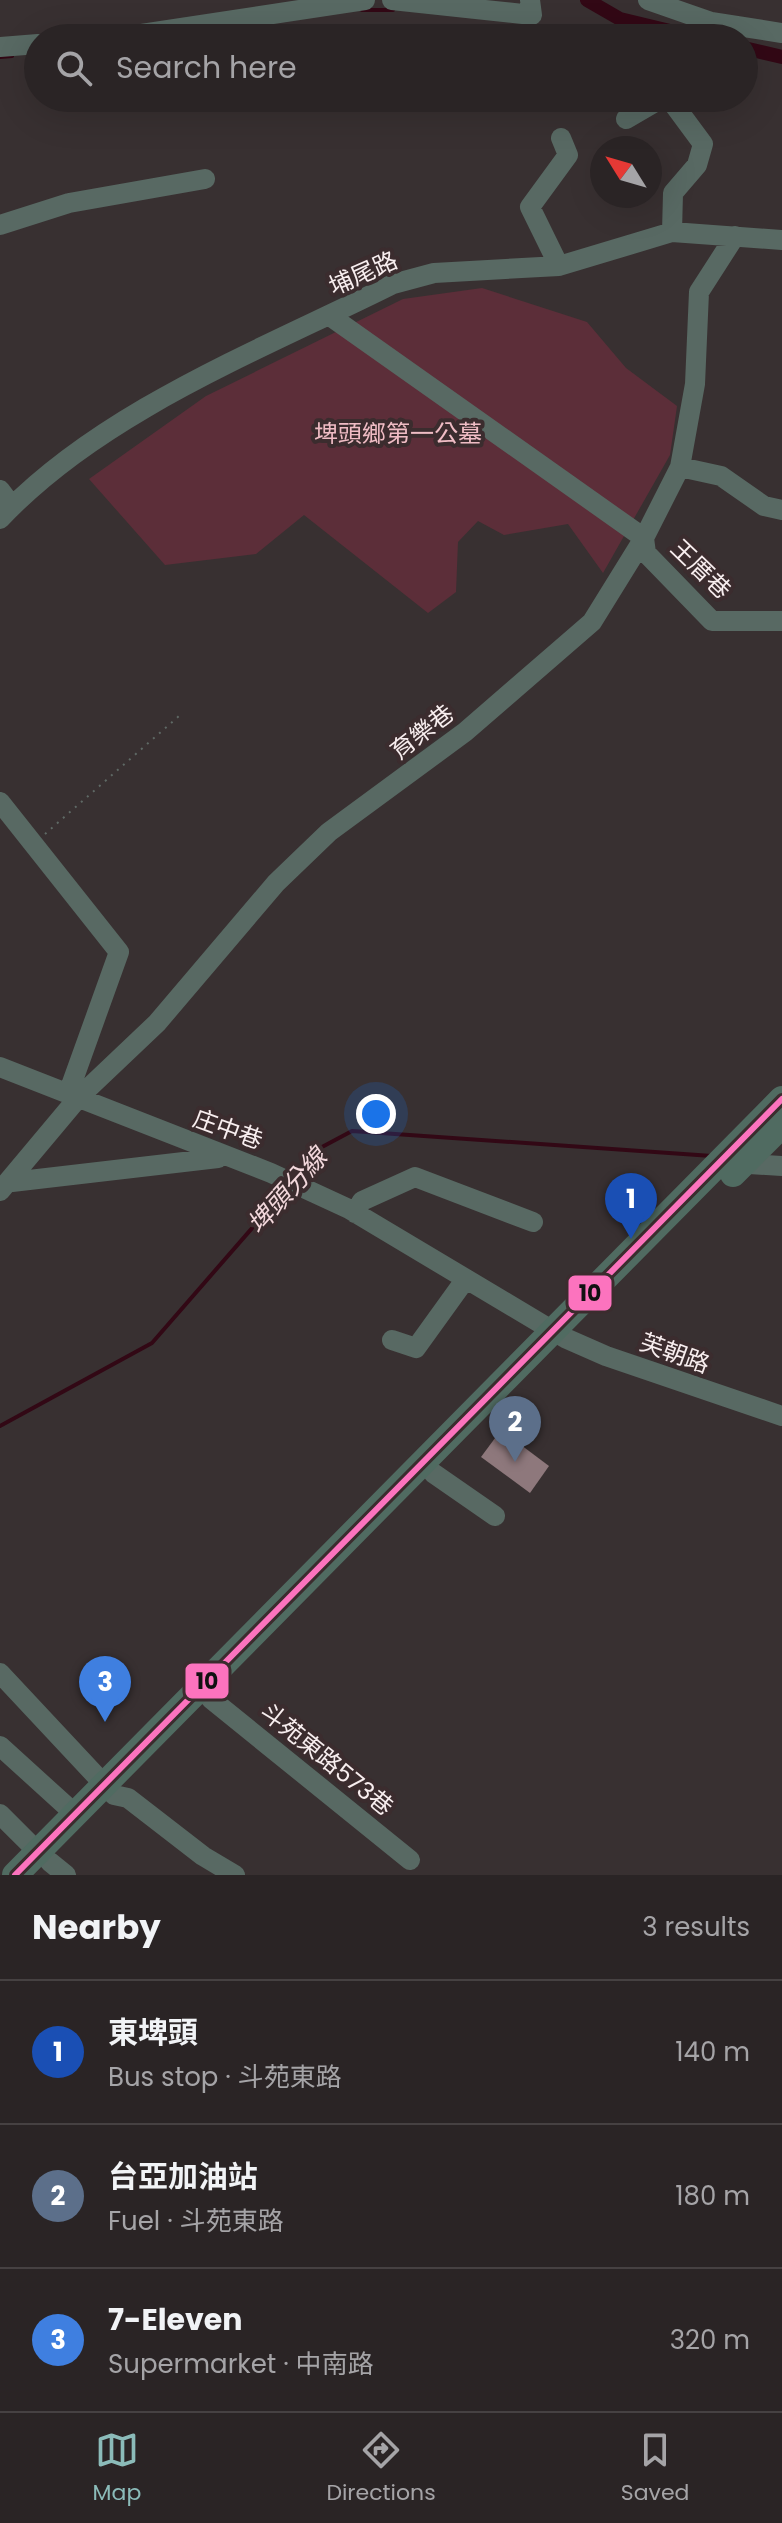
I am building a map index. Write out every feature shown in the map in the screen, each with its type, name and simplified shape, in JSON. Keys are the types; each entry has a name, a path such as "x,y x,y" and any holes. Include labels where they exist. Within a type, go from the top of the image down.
{"main road":[{"path":"15,1875 48,1866 109,1790 732,1163 782,1099"},
{"path":"732,1163 782,1125"},
{"path":"48,1866 75,1814 109,1790 211,1699 284,1615"}],"street":[{"path":"207,24 365,0"},
{"path":"392,0 532,15 530,0"},
{"path":"648,0 724,24"},
{"path":"758,29 782,33"},
{"path":"0,47 24,45"},
{"path":"626,119 638,112"},
{"path":"672,232 673,193 697,165 703,144 679,112"},
{"path":"559,266 530,207 568,155 561,138"},
{"path":"0,225 69,203 205,179"},
{"name":"埔尾路","path":"4,505 137,414 393,284 434,273 559,266 672,232 782,240"},
{"name":"育樂巷","path":"6,1186 73,1096 157,1023 276,883 329,832 465,732 592,622 644,538 680,467 695,384 699,292 735,236"},
{"path":"330,316 644,538"},
{"path":"680,467 721,476 764,506 782,510"},
{"name":"王厝巷","path":"644,538 646,553 712,621 782,621"},
{"path":"0,802 119,952 73,1096"},
{"name":"庄中巷","path":"0,1067 226,1158 271,1173 355,1213 559,1335"},
{"path":"6,1186 226,1158"},
{"path":"732,1163 782,1166"},
{"path":"355,1213 362,1201 415,1177 533,1222"},
{"path":"392,1340 416,1348 465,1280"},
{"name":"芙朝路","path":"559,1335 634,1366 782,1416"},
{"path":"439,1460 495,1516"},
{"path":"0,1673 109,1790 128,1798 203,1856 235,1875"},
{"name":"斗苑東路573巷","path":"211,1699 410,1860"},
{"path":"0,1746 75,1814"},
{"path":"0,1814 48,1866"}],"path":[{"path":"35,843 179,716"}],"green space":[{"name":"埤頭鄉第一公墓","path":"482,288 587,322 626,368 677,406 670,455 603,573 568,524 504,535 478,521 458,542 456,592 428,613 304,515 256,554 165,565 89,479 206,396 403,299"}],"building":[{"path":"501,1430 549,1466 530,1493 481,1457"}],"waterway":[{"path":"587,0 620,19 641,24"},
{"path":"362,10 393,10"},
{"path":"758,51 782,57"},
{"path":"0,57 12,56"},
{"name":"埤頭分線","path":"296,1178 322,1147 352,1131 712,1156"},
{"name":"埤頭分線","path":"0,1426 152,1343 287,1188"}],"transit line":[{"name":"10","path":"15,1875 782,1099"}],"place":[{"name":"東埤頭","path":"631,1239"},
{"name":"台亞加油站","path":"515,1462"},
{"name":"7-Eleven","path":"105,1722"}]}
